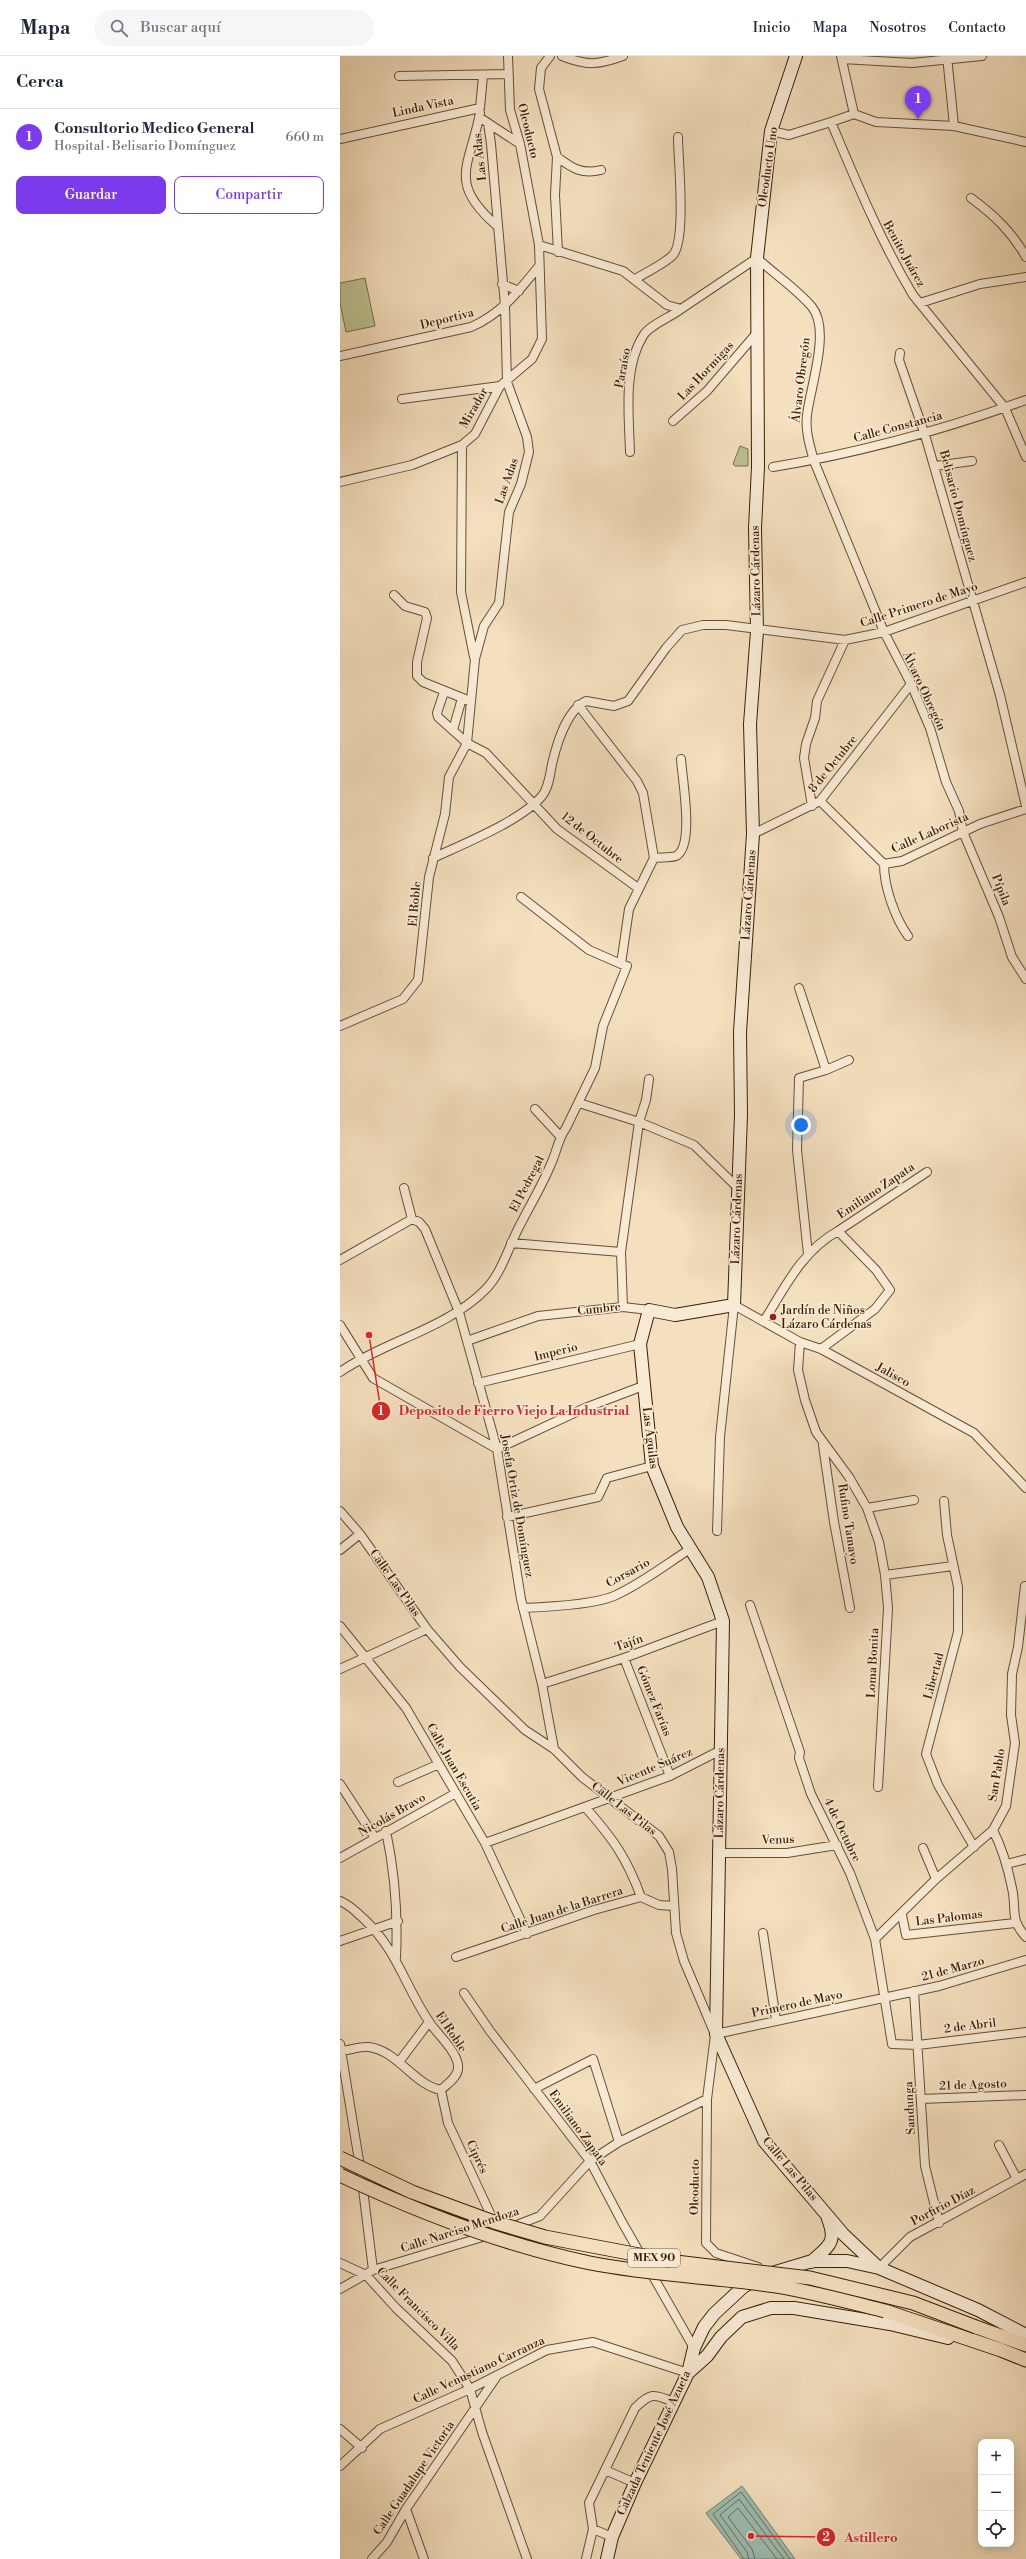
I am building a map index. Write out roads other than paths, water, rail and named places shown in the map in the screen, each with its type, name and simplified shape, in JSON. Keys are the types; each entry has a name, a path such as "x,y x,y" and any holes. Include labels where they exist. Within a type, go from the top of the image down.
{"main road":[{"name":"MEX 90","path":"340,2158 419,2194 494,2222 544,2237 676,2262 810,2278 913,2303 1026,2345"},
{"name":"MEX 90","path":"340,2175 449,2222 544,2252 630,2269 776,2286 823,2295 885,2311 1001,2350"},
{"path":"1001,2350 1026,2360"}],"street":[{"name":"Oleoducto","path":"508,56 510,110 520,144 540,245"},
{"path":"550,56 541,68 539,89 557,157 555,195 558,252"},
{"path":"562,56 580,64 592,65 623,56"},
{"name":"Oleoducto Uno","path":"757,258 771,131 796,56"},
{"path":"854,114 842,57 899,63 982,56"},
{"path":"948,58 954,126"},
{"path":"399,76 483,76 508,74"},
{"path":"480,108 483,76"},
{"name":"Las Adas","path":"480,108 474,140 466,161 465,175 468,193 474,203 496,225"},
{"name":"Linda Vista","path":"340,139 480,108"},
{"path":"771,131 789,135 854,114 876,122 896,125 954,126 1026,142"},
{"name":"Las Adas","path":"467,743 466,699 484,626 499,603 501,596 509,512 521,484 529,452 527,437 503,384 505,306 496,225 488,122 479,118"},
{"path":"488,122 520,144"},
{"name":"Benito Juárez","path":"831,122 873,223 901,276 920,303 1005,408 1026,457"},
{"path":"635,279 673,255 678,246 681,190 678,137"},
{"path":"557,157 574,169 589,174 601,170"},
{"path":"971,198 989,211 1014,236 1026,258"},
{"path":"540,245 558,252 622,271 635,279 658,299 681,309 757,258"},
{"name":"Mirador","path":"340,482 412,465 462,445 475,434 503,384 532,359 542,339 539,266 540,245"},
{"name":"Lázaro Cárdenas","path":"717,1531 720,1437 734,1305 741,1115 740,1032 753,834 750,724 757,631 755,335 757,258"},
{"name":"Álvaro Obregón","path":"757,258 813,308 819,327 819,346 807,416 807,432 814,461 884,632 911,684 930,728 946,782 959,811 963,832"},
{"name":"Deportiva","path":"340,356 471,327 486,321 505,306 539,266"},
{"path":"920,303 980,284 1026,277"},
{"path":"502,284 519,291"},
{"name":"Paraíso","path":"630,452 629,392 636,355 643,336 651,327 681,309"},
{"name":"Las Hormigas","path":"673,421 702,395 755,335"},
{"name":"Belisario Domínguez","path":"900,353 899,360 935,466 971,601 1000,695 1026,807"},
{"path":"402,400 503,384"},
{"name":"Calle Constancia","path":"773,467 814,461 925,435 1026,400"},
{"path":"462,445 461,592 475,659"},
{"path":"935,466 972,461"},
{"name":"Calle Primero de Mayo","path":"578,705 586,701 614,706 628,701 666,648 682,630 703,625 726,625 757,631 845,640 884,632 1026,582"},
{"path":"394,595 405,606 424,612 427,618 416,670 423,682 444,692 466,699 453,730"},
{"path":"812,806 804,758 806,744 815,718 817,702 845,640"},
{"name":"8 de Octubre","path":"753,834 820,801 911,684"},
{"name":"12 de Octubre","path":"444,692 437,713 453,730 467,743 486,753 562,833 638,888"},
{"path":"433,858 475,839 534,804 546,788 561,735 572,712 578,705 637,781 643,793 654,858 676,856 684,848 687,827 681,760"},
{"name":"El Roble","path":"340,1026 403,999 418,980 433,858 445,814 449,777 467,743"},
{"name":"Calle Laborista","path":"820,801 884,864 902,862 980,824 1026,807"},
{"name":"Pípila","path":"963,832 999,917 1012,957 1026,979"},
{"name":"El Pedregal","path":"340,1372 360,1358 458,1312 486,1290 501,1267 510,1243 542,1185 560,1136 579,1103 595,1068 603,1026 627,966 620,964 629,908 654,858"},
{"path":"884,864 884,876 890,894 901,926 908,936"},
{"path":"521,897 589,950 620,964"},
{"path":"799,988 826,1070"},
{"path":"808,1254 797,1150 799,1078 826,1070 849,1060"},
{"path":"623,1307 621,1252 639,1122 646,1100 649,1079"},
{"path":"579,1103 639,1122 694,1145 738,1188"},
{"path":"535,1109 560,1136"},
{"name":"Emiliano Zapata","path":"838,1231 927,1172"},
{"path":"340,1260 412,1220 404,1188"},
{"name":"Josefa Ortiz de Domínguez","path":"412,1220 419,1222 425,1229 458,1312 497,1449 523,1608 542,1684 554,1749"},
{"path":"764,1321 808,1254 825,1238 838,1231 876,1270 890,1290 875,1309 822,1349"},
{"path":"510,1243 621,1252"},
{"name":"Cumbre","path":"467,1341 538,1316 623,1307 675,1315 734,1305"},
{"name":"Jalisco","path":"734,1305 800,1342 822,1349 974,1433 1026,1488"},
{"name":"Las Águilas","path":"649,1310 640,1344 652,1466 677,1527 692,1553"},
{"path":"340,1325 373,1378 497,1449 585,1408 643,1386"},
{"path":"800,1342 798,1370 801,1388 816,1432 823,1444"},
{"name":"Imperio","path":"478,1383 640,1344"},
{"name":"Loma Bonita","path":"823,1444 849,1478 867,1508 879,1542 885,1575 888,1608 878,1787"},
{"name":"Rufino Tamayo","path":"823,1444 834,1522 850,1608"},
{"path":"507,1517 598,1497 607,1478 652,1466"},
{"path":"867,1508 914,1500"},
{"name":"Libertad","path":"944,1501 953,1566 958,1587 958,1632 926,1754 938,1785 974,1847"},
{"name":"Calle Las Pilas","path":"340,1511 360,1534 428,1629 460,1667 520,1725 554,1749 582,1777 659,1836 669,1852 676,1933 684,1961 764,2141 825,2210 843,2234 878,2268"},
{"path":"340,1550 360,1534"},
{"name":"Lázaro Cárdenas","path":"692,1553 708,1577 723,1621 716,2034"},
{"name":"Corsario","path":"523,1608 550,1607 613,1597 692,1553"},
{"path":"885,1575 953,1566"},
{"name":"San Pablo","path":"875,1939 902,1915 936,1879 993,1830 1006,1806 1011,1782 1014,1743 1011,1715 1012,1674 1018,1647 1025,1586"},
{"name":"4 de Octubre","path":"750,1605 800,1752 799,1758 812,1794 850,1873 875,1939 892,2044 918,2045"},
{"name":"Tajín","path":"542,1684 624,1658 723,1621"},
{"name":"Calle Juan Escutia","path":"340,1626 406,1708 484,1843 527,1934"},
{"path":"340,1669 428,1629"},
{"name":"Gómez Farías","path":"624,1658 670,1776"},
{"name":"Vicente Suárez","path":"484,1843 612,1799 670,1776 721,1750"},
{"path":"398,1782 439,1764"},
{"path":"340,1784 375,1838"},
{"name":"Nicolás Bravo","path":"340,1858 456,1793"},
{"path":"586,1808 620,1848 633,1873 641,1897"},
{"path":"993,1830 1006,1864 1013,1891 1015,1923 1026,1937"},
{"path":"386,1831 393,1862 398,1921 396,1958"},
{"name":"Venus","path":"719,1853 787,1853 836,1845"},
{"path":"924,1848 936,1879"},
{"path":"1006,1864 1026,1860"},
{"name":"Calle Juan de la Barrera","path":"456,1957 594,1910 641,1897 659,1905 674,1906"},
{"name":"El Roble","path":"340,1900 348,1904 376,1930 396,1958 429,2022 457,2061 458,2069 455,2076 441,2090"},
{"name":"Las Palomas","path":"902,1915 906,1935 1015,1923"},
{"path":"340,1941 376,1930 398,1921"},
{"path":"763,1933 776,2020"},
{"name":"21 de Marzo","path":"885,1998 1026,1960"},
{"name":"Sandunga","path":"914,1991 925,2166 938,2223"},
{"name":"Emiliano Zapata","path":"464,1993 534,2089 590,2161 622,2222 694,2348"},
{"name":"Primero de Mayo","path":"716,2034 885,1998"},
{"path":"399,2062 429,2022"},
{"name":"2 de Abril","path":"918,2045 1026,2032"},
{"name":"Oleoducto","path":"716,2034 707,2099 706,2243 716,2253 793,2284"},
{"path":"341,2048 369,2047 399,2062 433,2088 441,2090"},
{"name":"Calle Francisco Villa","path":"341,2048 343,2073 373,2270 366,2275 396,2308 452,2360 470,2389 475,2409 527,2559"},
{"path":"534,2089 593,2059 619,2142"},
{"name":"Ciprés","path":"441,2090 448,2123 499,2232"},
{"name":"21 de Agosto","path":"921,2099 1026,2095"},
{"name":"Calle Narciso Mendoza","path":"373,2270 499,2232 540,2216 590,2161 619,2142 707,2099"},
{"path":"998,2144 1017,2179"},
{"name":"Porfirio Díaz","path":"878,2268 910,2237 1026,2174"},
{"name":"Calle Las Pilas","path":"793,2284 812,2261 827,2250 833,2236 825,2210"},
{"name":"Calzada Teniente José Azueta","path":"607,2559 612,2537 635,2483 688,2373 694,2348 704,2327 714,2314 743,2287 766,2274 812,2261 847,2261 878,2268 978,2310 1026,2335"},
{"path":"340,2263 366,2275"},
{"path":"340,2289 366,2275"},
{"path":"793,2284 790,2294 794,2308"},
{"path":"688,2373 707,2356 721,2336 742,2317 760,2310 779,2307 794,2308 890,2324 1001,2350"},
{"name":"Calle Venustiano Carranza","path":"340,2466 362,2448 380,2429 470,2389 547,2350 593,2342 688,2373"},
{"name":"Calle Guadalupe Victoria","path":"372,2559 387,2542 406,2509 497,2375"},
{"path":"586,2559 593,2529 589,2504 635,2408 646,2397 658,2395 673,2402"},
{"path":"340,2429 362,2448"},
{"path":"605,2470 635,2483"},
{"path":"406,2509 424,2559"},
{"path":"593,2529 612,2537"}],"water":[{"path":"742,2486 795,2559 741,2559 706,2513"}],"place":[{"name":"Consultorio Medico General","path":"918,119"},
{"name":"Jardín de Niños Lázaro Cárdenas","path":"773,1317"},
{"name":"Deposito de Fierro Viejo La Industrial","path":"369,1335"},
{"name":"Astillero","path":"751,2536"}]}
